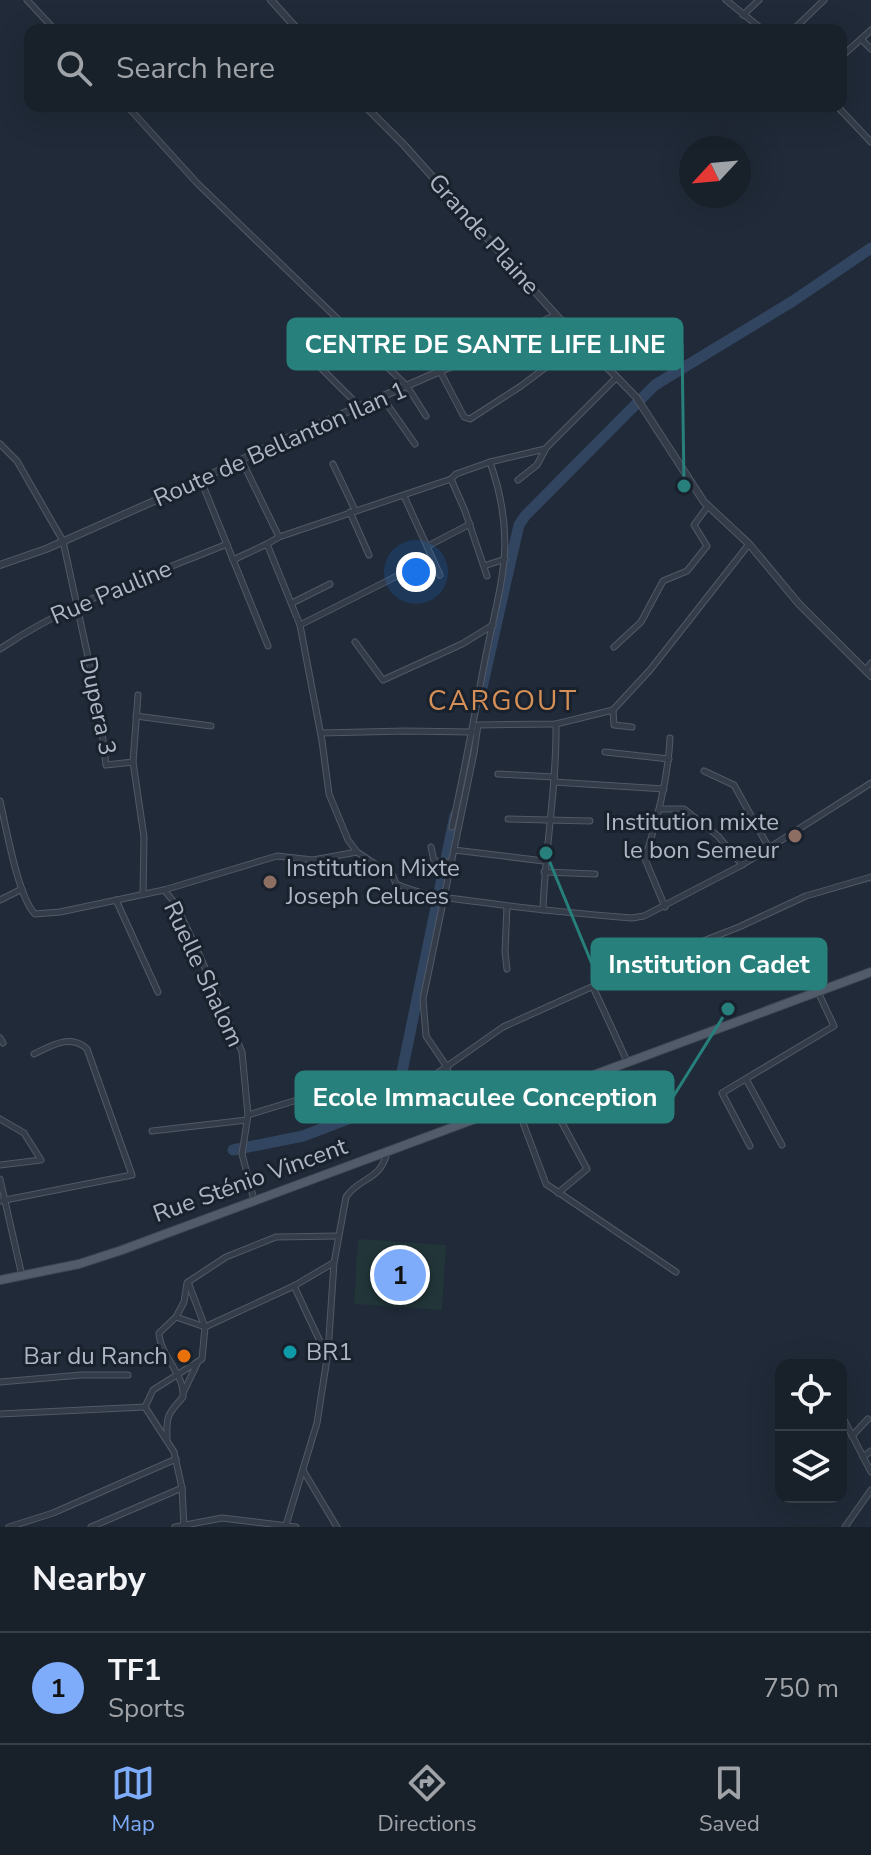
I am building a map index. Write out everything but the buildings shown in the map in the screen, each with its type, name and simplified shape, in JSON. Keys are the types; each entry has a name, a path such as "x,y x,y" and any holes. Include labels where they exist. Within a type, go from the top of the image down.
{"main road":[{"name":"Rue Sténio Vincent","path":"0,1280 79,1264 871,972"}],"street":[{"path":"271,0 293,24"},
{"path":"726,0 755,24"},
{"path":"743,15 759,0"},
{"path":"799,24 824,0"},
{"path":"29,1 50,24"},
{"path":"847,52 871,30"},
{"path":"861,39 871,49"},
{"path":"132,112 197,183 407,386 426,416"},
{"name":"Grande Plaine","path":"371,112 556,315 639,400 708,506 749,544 799,604 868,673"},
{"path":"843,112 871,142"},
{"name":"Route de Bellanton Ilan 1","path":"0,565 170,494 556,315"},
{"path":"440,371 464,417 470,419 581,341"},
{"path":"315,362 360,407"},
{"path":"518,480 537,465 545,449 616,378"},
{"path":"382,397 415,444"},
{"name":"Dupera 3","path":"0,444 17,461 63,541 99,708 106,765 133,762 144,837 143,894"},
{"path":"233,560 279,537 404,496 451,479 456,474 545,449"},
{"path":"242,461 279,537"},
{"path":"460,1123 447,1067 426,1036 423,999 503,583 502,499 490,462"},
{"path":"333,464 369,555"},
{"path":"200,478 268,646"},
{"path":"451,479 487,576"},
{"path":"404,496 440,575"},
{"path":"614,647 641,622 663,581 687,571 707,546 694,525 708,506"},
{"path":"428,546 470,524"},
{"name":"Rue Pauline","path":"0,649 58,612 227,544"},
{"path":"267,544 300,625 321,733 329,794 348,840 357,852 393,876 396,884 413,891 543,910 632,918 644,916 742,865 871,783"},
{"path":"475,733 478,725 556,724 613,710 650,670 749,544"},
{"path":"484,566 505,559"},
{"path":"300,625 401,574"},
{"path":"292,603 330,584"},
{"path":"355,642 383,680 462,644 493,624"},
{"path":"868,673 871,663"},
{"path":"133,762 138,695"},
{"path":"613,710 614,725 632,727"},
{"path":"136,716 211,726"},
{"path":"543,910 544,861 554,780 556,724"},
{"path":"321,733 475,733"},
{"path":"665,907 645,859 660,809 670,738"},
{"path":"452,827 471,752"},
{"path":"605,752 669,759"},
{"path":"704,771 734,785 769,848"},
{"path":"498,774 664,789"},
{"path":"0,801 22,889 35,914 60,912 164,890 277,856 313,860 357,852"},
{"path":"660,809 684,809 718,836 742,865"},
{"path":"508,819 590,821"},
{"path":"431,847 434,861 449,862"},
{"path":"454,850 544,861"},
{"path":"544,872 595,874"},
{"path":"399,1100 503,1027 806,896 871,877"},
{"path":"0,900 22,889"},
{"name":"Ruelle Shalom","path":"164,890 175,903 242,1052 247,1117 243,1148 254,1200"},
{"path":"116,900 158,992"},
{"path":"507,906 507,969"},
{"path":"593,987 627,1061"},
{"path":"750,1146 722,1095 834,1026 818,991"},
{"path":"2,1200 132,1175 87,1049 78,1042 62,1041 34,1054"},
{"path":"746,1079 782,1145"},
{"path":"545,1092 587,1169 558,1193"},
{"path":"152,1131 247,1117 317,1094"},
{"path":"515,1103 546,1184 676,1272"},
{"path":"0,1119 24,1133 41,1160 0,1165"},
{"path":"286,1525 317,1423 328,1352 334,1263 347,1193 379,1172 387,1151"},
{"path":"0,1179 2,1200 22,1276"},
{"path":"184,1393 162,1349 159,1333 176,1317 184,1302 188,1282 226,1257 276,1237 338,1236"},
{"path":"176,1317 205,1327 294,1286 334,1263"},
{"path":"167,1441 166,1422 170,1410 184,1393 202,1359 205,1327 188,1282"},
{"path":"294,1286 324,1350 328,1352"},
{"path":"145,1407 153,1390 198,1363"},
{"path":"0,1382 81,1375 128,1375"},
{"path":"0,1414 145,1407"},
{"path":"145,1407 176,1459 182,1488 184,1526"},
{"path":"852,1436 868,1419"},
{"path":"847,1426 871,1472"},
{"path":"863,1457 871,1451"},
{"path":"9,1527 53,1513 176,1459"},
{"path":"304,1472 337,1527"},
{"path":"91,1527 182,1488"},
{"path":"845,1527 871,1490"},
{"path":"175,1527 222,1518 296,1527"}],"green space":[{"path":"358,1239 446,1245 442,1310 354,1304"}],"waterway":[{"path":"479,701 519,525 525,516 655,385 793,301 871,248"},
{"path":"233,1150 303,1136 382,1106 397,1096 455,815"}],"place":[{"name":"CENTRE DE SANTE LIFE LINE","path":"684,486"},
{"name":"Institution mixte le bon Semeur","path":"795,836"},
{"name":"Institution Cadet","path":"546,853"},
{"name":"Institution Mixte Joseph Celuces","path":"270,882"},
{"name":"Ecole Immaculee Conception","path":"728,1009"},
{"name":"TF1","path":"400,1275"},
{"name":"BR1","path":"290,1352"},
{"name":"Bar du Ranch","path":"184,1356"}],"district":[{"name":"CARGOUT","path":"503,700"}]}
